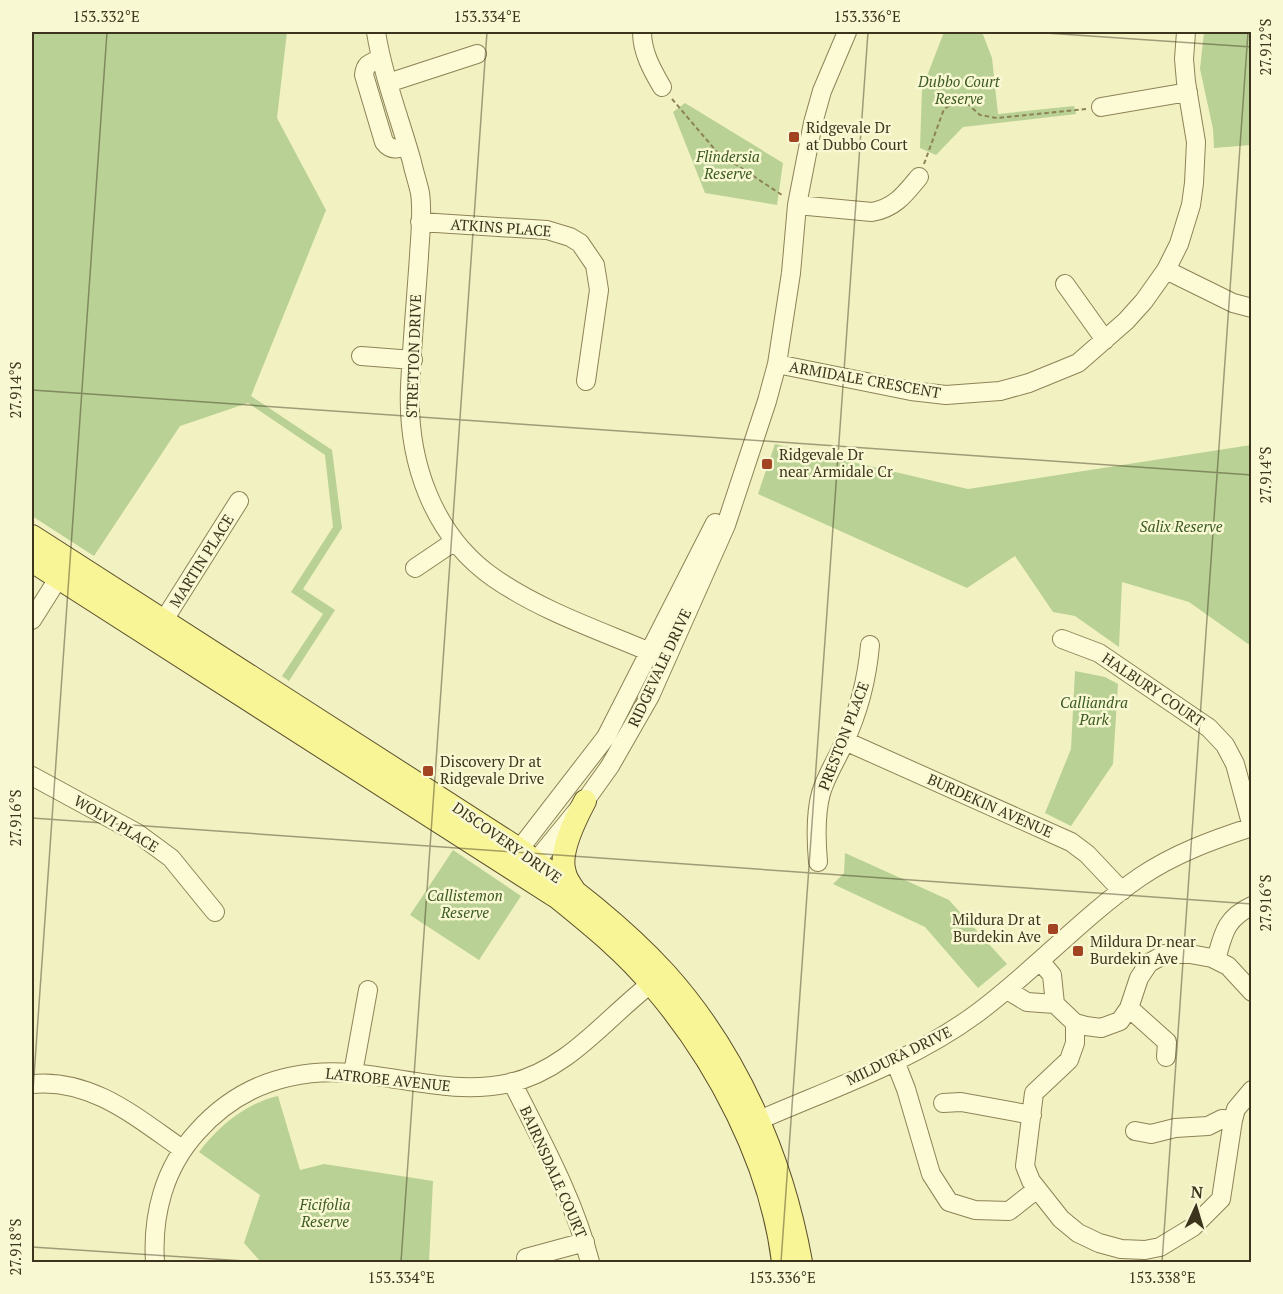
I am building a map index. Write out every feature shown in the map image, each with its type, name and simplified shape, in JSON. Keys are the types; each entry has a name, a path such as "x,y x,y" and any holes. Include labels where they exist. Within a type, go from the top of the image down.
{"main road":[{"name":"DISCOVERY DRIVE","path":"32,536 64,570 521,863 574,890 624,932 658,978"},
{"name":"DISCOVERY DRIVE","path":"32,561 64,570 164,620 521,863 558,898 688,1000 720,1047 744,1089 750,1124 775,1219 783,1263"},
{"path":"574,890 565,874 564,858 569,832 585,801"},
{"name":"DISCOVERY DRIVE","path":"750,1124 779,1174 801,1263"}],"street":[{"name":"STRETTON DRIVE","path":"376,32 380,59 420,194 410,388 411,437 418,469 427,494 455,541 475,563 513,590 536,603 666,659"},
{"path":"642,32 649,63 662,87"},
{"name":"RIDGEVALE DRIVE","path":"521,863 585,801 610,766 644,706 726,525 777,364 791,273 797,205 813,123 822,91 847,32"},
{"name":"ARMIDALE CRESCENT","path":"777,364 911,391 946,395 974,394 1009,388 1078,363 1138,308 1166,270 1179,244 1191,205 1196,142 1184,59 1186,32"},
{"path":"388,83 477,54"},
{"path":"380,59 368,63 364,68 364,75 384,142 396,149 407,146"},
{"path":"1101,107 1188,92"},
{"path":"797,205 872,212 882,210 901,199 919,177"},
{"name":"ATKINS PLACE","path":"420,222 547,230 570,237 580,243 595,265 599,290 586,381"},
{"path":"1166,270 1233,303 1251,308"},
{"path":"1065,284 1105,340"},
{"path":"361,356 413,360"},
{"name":"RIDGEVALE DRIVE","path":"521,863 543,821 606,737 675,599 743,471"},
{"name":"MARTIN PLACE","path":"164,620 239,501"},
{"path":"415,568 455,541"},
{"path":"32,621 64,570"},
{"name":"HALBURY COURT","path":"1062,639 1099,653 1209,728 1225,745 1235,764 1251,828"},
{"name":"PRESTON PLACE","path":"818,862 816,828 821,792 863,695 868,674 870,645"},
{"name":"BURDEKIN AVENUE","path":"845,741 1071,842 1087,854 1122,891"},
{"name":"WOLVI PLACE","path":"32,776 137,833 171,858 215,912"},
{"name":"MILDURA DRIVE","path":"750,1124 895,1061 944,1036 1006,990 1122,891 1158,866 1190,849 1251,828"},
{"path":"1216,960 1224,929 1235,915 1251,906"},
{"path":"1006,990 1027,1002 1055,1004 1075,1023 1101,1028 1120,1021 1129,1008 1139,978 1149,963 1165,954 1190,954 1216,960 1228,966 1251,992"},
{"path":"1040,961 1052,975 1055,1004"},
{"name":"LATROBE AVENUE","path":"154,1263 153,1237 159,1202 172,1166 182,1149 210,1117 240,1095 274,1080 312,1072 353,1073 445,1087 478,1088 512,1082 537,1073 575,1050 658,978"},
{"path":"353,1073 368,990"},
{"path":"1129,1008 1167,1042 1166,1057"},
{"path":"1075,1023 1075,1043 1069,1060 1034,1093 1025,1166 1031,1181 1061,1219 1104,1254 1121,1249 1145,1250 1160,1247 1193,1227 1221,1199 1236,1109 1251,1090"},
{"path":"895,1061 932,1174 949,1202 975,1210 1009,1211 1037,1189"},
{"name":"BAIRNSDALE COURT","path":"512,1082 559,1177 585,1242 590,1263"},
{"path":"32,1084 75,1086 115,1103 182,1149"},
{"path":"943,1103 961,1102 1032,1114"},
{"path":"1229,1144 1212,1138 1210,1130 1222,1119 1233,1120"},
{"path":"1135,1131 1151,1134 1175,1128 1213,1125"},
{"path":"526,1258 585,1242"}],"path":[{"path":"662,87 717,152 797,205"},
{"path":"919,177 944,109 954,103 969,105 980,115 997,118 1101,107"}],"green space":[{"path":"32,32 287,32 277,118 326,210 251,396 332,450 342,528 303,589 335,610 289,681 282,676 323,614 291,592 333,527 325,455 248,403 180,426 94,556 32,516"},
{"name":"Dubbo Court Reserve","path":"944,32 982,32 992,58 998,114 1074,106 1076,114 963,127 936,155 920,148 922,89"},
{"path":"1204,32 1251,32 1251,145 1214,148 1213,129 1200,69"},
{"name":"Flindersia Reserve","path":"685,103 783,163 777,205 705,193 673,112"},
{"name":"Salix Reserve","path":"775,444 968,489 1251,445 1251,646 1189,602 1122,582 1119,647 1075,616 1053,612 1015,556 967,588 758,494"},
{"name":"Calliandra Park","path":"1075,671 1105,677 1118,684 1113,764 1071,826 1045,813 1071,749"},
{"name":"Callistemon Reserve","path":"453,850 521,896 479,960 410,915"},
{"path":"845,853 949,900 1007,964 978,988 925,927 833,884 844,873"},
{"name":"Ficifolia Reserve","path":"278,1096 300,1170 324,1164 433,1181 429,1262 261,1262 244,1243 260,1195 199,1152 234,1117 255,1104"}],"place":[{"name":"Ridgevale Dr at Dubbo Court","path":"794,137"},
{"name":"Ridgevale Dr near Armidale Cr","path":"767,464"},
{"name":"Discovery Dr at Ridgevale Drive","path":"428,771"},
{"name":"Mildura Dr at Burdekin Ave","path":"1053,929"},
{"name":"Mildura Dr near Burdekin Ave","path":"1078,951"}]}
